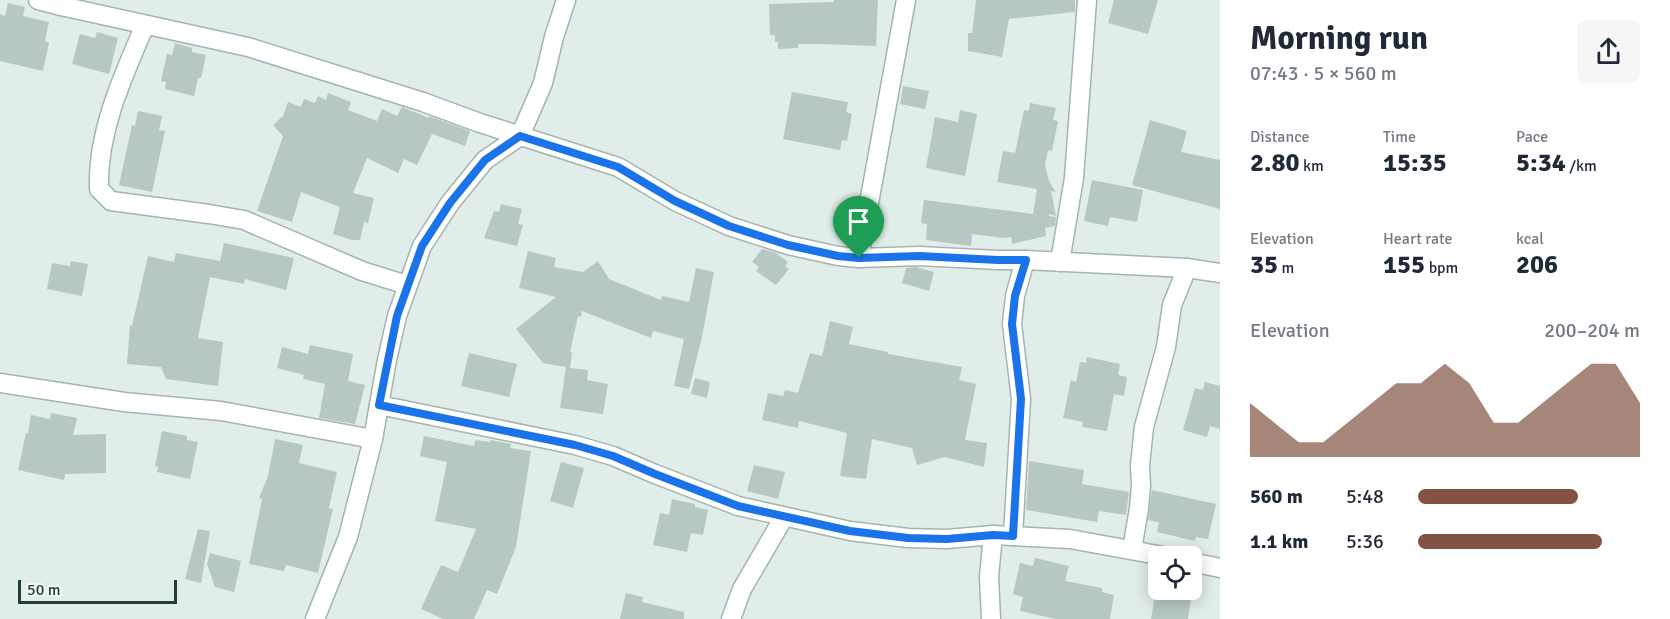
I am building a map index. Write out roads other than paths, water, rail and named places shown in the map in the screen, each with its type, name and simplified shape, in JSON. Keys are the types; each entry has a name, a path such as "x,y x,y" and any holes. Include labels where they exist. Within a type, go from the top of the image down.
{"street":[{"path":"39,0 248,47 423,102 480,123 618,167 675,201 729,226 788,245 838,256 859,258 919,256 1026,260 1187,268 1220,273"},
{"path":"315,619 348,537 373,439 397,316 422,246 450,203 485,160 520,136 543,83 566,0"},
{"path":"859,258 906,0"},
{"path":"1060,262 1074,178 1087,0"},
{"path":"145,25 123,74 104,135 99,189 111,201 244,220 362,271 407,285"},
{"path":"1013,536 1021,399 1012,324 1015,296 1026,260"},
{"path":"1132,550 1139,508 1144,427 1166,347 1172,305 1187,268"},
{"path":"0,383 124,402 221,411 373,439"},
{"path":"379,405 575,445 613,456 738,506 850,531 908,538 947,539 993,535 1070,539 1148,553"},
{"path":"731,619 742,589 784,517"},
{"path":"991,619 989,577 993,535"},
{"path":"1202,564 1220,568"}]}
